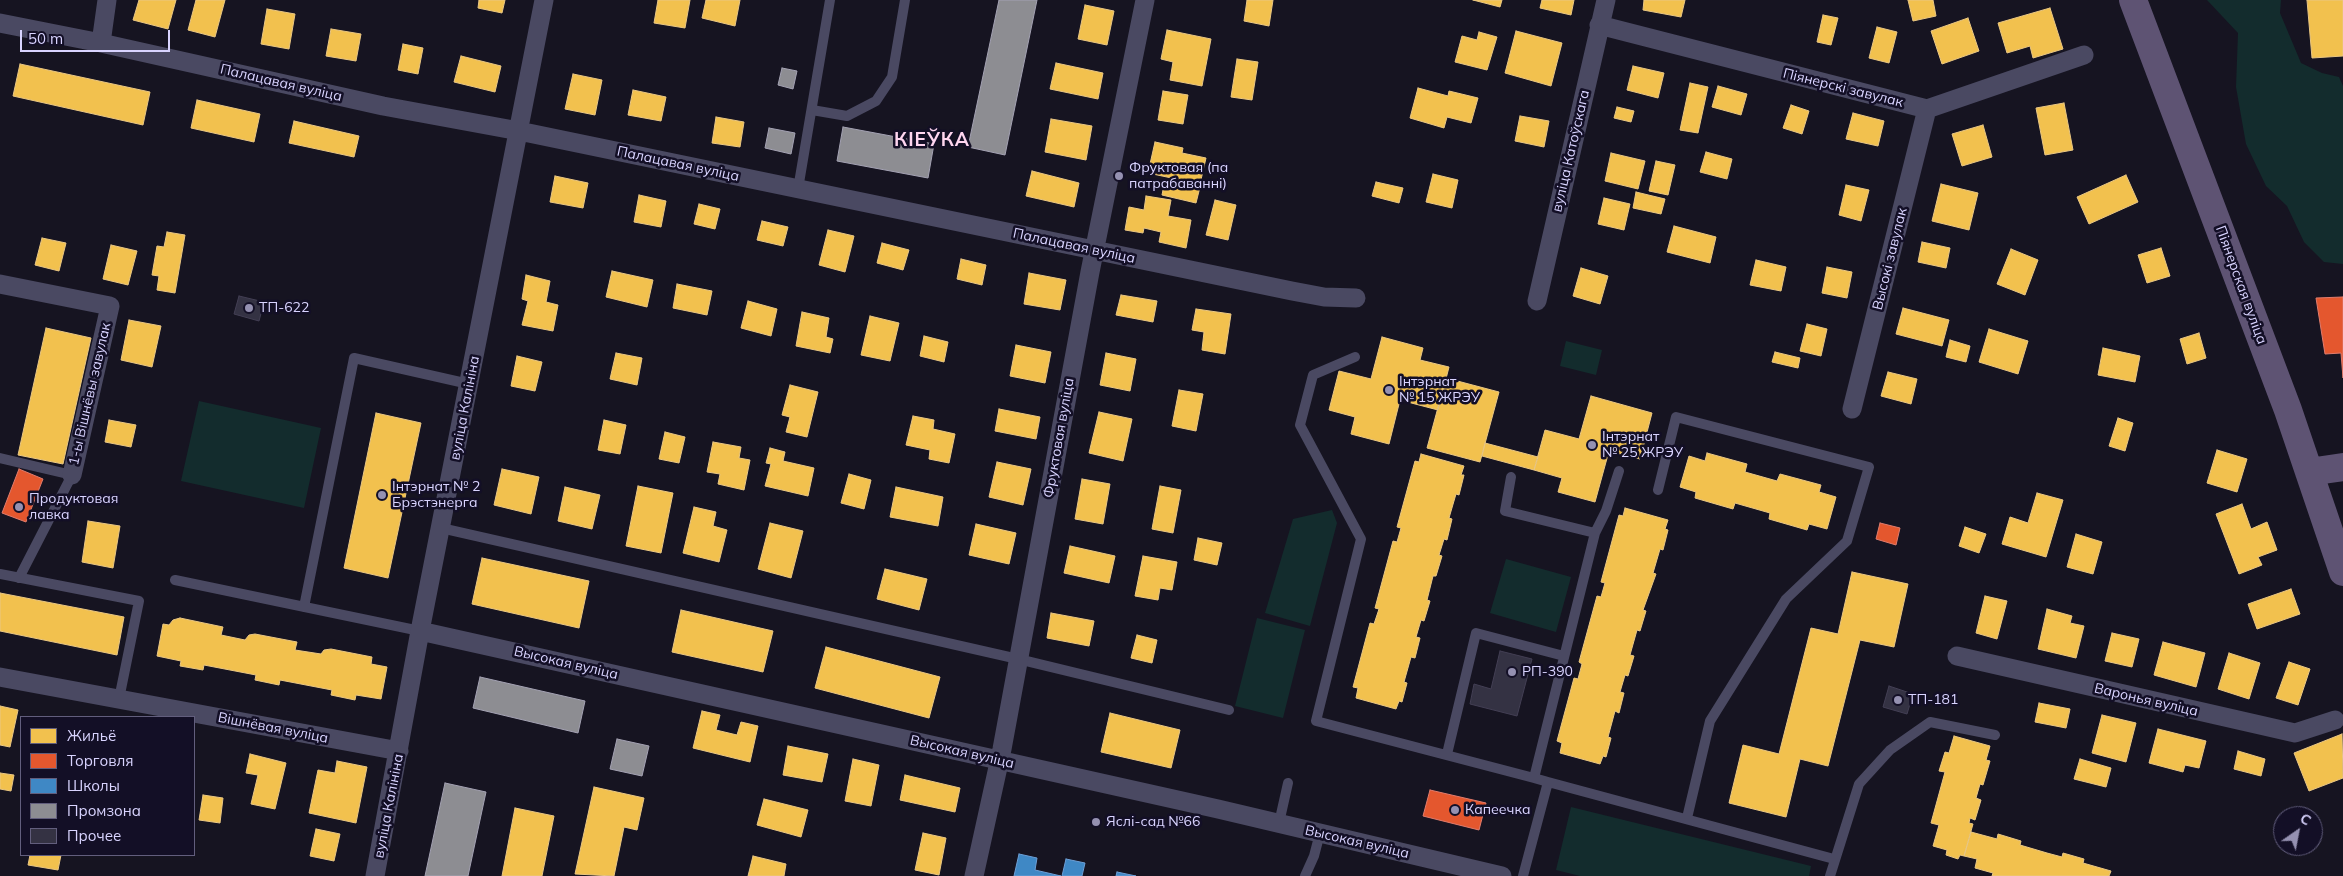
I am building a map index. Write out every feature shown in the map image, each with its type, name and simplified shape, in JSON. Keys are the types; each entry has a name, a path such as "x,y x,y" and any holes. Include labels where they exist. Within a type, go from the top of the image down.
{"main road":[{"name":"Піянерская вуліца","path":"2134,0 2213,208 2309,472 2343,572"},
{"path":"2309,472 2343,467"}],"street":[{"path":"101,43 107,0"},
{"name":"вуліца Калініна","path":"376,876 420,631 544,0"},
{"name":"Фруктовая вуліца","path":"974,876 999,760 1094,250 1145,0"},
{"name":"вуліца Катоўскага","path":"1537,302 1606,0"},
{"name":"Палацавая вуліца","path":"0,23 101,43 382,106 519,131 1324,297 1356,298"},
{"name":"Піянерскі завулак","path":"1599,25 1927,109"},
{"path":"1927,109 2084,55"},
{"name":"Высокі завулак","path":"1852,409 1927,109"},
{"name":"1-ы Вішнёвы завулак","path":"0,284 110,306 72,475"},
{"name":"Высокая вуліца","path":"420,631 1279,823 1502,876"},
{"name":"Варонья вуліца","path":"1957,656 2295,733 2335,720"},
{"name":"Вішнёвая вуліца","path":"0,676 399,751"}],"lane":[{"path":"798,188 830,0"},
{"path":"812,110 846,116 876,101 892,77 905,0"},
{"path":"1355,357 1313,375 1300,425 1361,539 1316,722 1447,754 1834,859"},
{"path":"304,607 354,358 469,384"},
{"path":"1658,490 1676,417 1869,467 1847,540 1786,599 1710,721 1687,818"},
{"path":"0,458 72,475 19,578"},
{"path":"1534,778 1595,533 1606,511 1619,470"},
{"path":"1511,477 1505,511 1595,533"},
{"path":"441,528 1229,710"},
{"path":"0,574 139,601 119,699"},
{"path":"175,580 420,631"},
{"path":"1447,754 1476,633 1564,656"},
{"path":"1830,876 1859,784 1890,750 1930,722 1995,735"},
{"path":"1279,823 1288,782"},
{"path":"1522,876 1548,782"},
{"path":"1305,876 1314,856 1320,833"}],"green space":[{"path":"2207,0 2281,0 2280,13 2301,63 2322,73 2339,77 2343,86 2343,264 2324,262 2304,242 2287,206 2266,186 2246,144 2236,87 2238,33"},
{"path":"1566,341 1602,350 1596,375 1560,366"},
{"path":"199,401 321,428 304,508 181,481"},
{"path":"1332,510 1337,523 1310,626 1265,613 1293,519"},
{"path":"1506,559 1571,577 1556,632 1490,613"},
{"path":"1257,618 1305,630 1283,718 1235,706"},
{"path":"1571,807 1811,866 1809,876 1580,876 1556,870"}],"building: Жильё":[{"path":"139,0 176,0 168,29 133,20"},
{"path":"196,0 225,0 215,37 188,30"},
{"path":"479,0 505,0 502,13 478,8"},
{"path":"658,0 690,0 685,28 654,23"},
{"path":"706,0 740,0 735,26 702,18"},
{"path":"1247,0 1273,0 1269,26 1244,21"},
{"path":"1473,0 1502,0 1500,7"},
{"path":"1542,0 1574,0 1571,15 1540,8"},
{"path":"1644,0 1685,0 1681,17 1643,10"},
{"path":"1908,0 1933,0 1936,16 1913,21"},
{"path":"2307,0 2343,0 2343,56 2312,58"},
{"path":"1085,5 1114,11 1107,45 1078,39"},
{"path":"2050,8 2063,49 2033,58 2030,46 2007,53 1998,23"},
{"path":"267,9 295,14 289,49 261,44"},
{"path":"1823,15 1838,18 1831,45 1817,42"},
{"path":"1968,18 1979,51 1942,64 1931,31"},
{"path":"1877,27 1897,32 1889,63 1869,58"},
{"path":"331,29 361,34 356,61 326,56"},
{"path":"1167,30 1211,39 1202,86 1170,80 1173,62 1161,59"},
{"path":"1516,31 1562,43 1551,86 1505,73"},
{"path":"1479,32 1497,37 1487,70 1455,62 1462,36 1477,40"},
{"path":"403,44 423,48 418,74 398,70"},
{"path":"461,56 501,66 495,92 454,82"},
{"path":"1237,59 1258,62 1252,100 1231,97"},
{"path":"1056,63 1103,73 1098,99 1050,89"},
{"path":"20,64 150,92 143,125 13,96"},
{"path":"1633,66 1664,73 1658,98 1627,90"},
{"path":"573,74 602,80 595,115 565,109"},
{"path":"1690,83 1708,87 1698,133 1680,130"},
{"path":"1718,86 1747,94 1741,115 1712,107"},
{"path":"1418,88 1448,96 1449,91 1478,98 1471,123 1447,117 1444,128 1410,118"},
{"path":"633,90 666,97 661,121 628,115"},
{"path":"1163,91 1188,95 1183,124 1158,120"},
{"path":"197,100 260,114 254,142 191,128"},
{"path":"2064,103 2073,150 2045,155 2036,108"},
{"path":"1791,105 1809,111 1802,134 1783,128"},
{"path":"1617,107 1634,111 1631,122 1614,118"},
{"path":"1853,113 1884,121 1878,146 1846,139"},
{"path":"1520,116 1549,121 1544,147 1515,141"},
{"path":"716,117 744,122 740,147 712,143"},
{"path":"1051,119 1092,126 1086,160 1045,152"},
{"path":"294,121 359,136 354,157 289,143"},
{"path":"1983,125 1992,157 1962,166 1952,134"},
{"path":"1155,142 1183,148 1182,153 1206,158 1200,184 1148,173"},
{"path":"1706,152 1732,159 1727,179 1700,172"},
{"path":"1611,153 1645,161 1638,189 1605,181"},
{"path":"1656,161 1675,165 1668,195 1649,191"},
{"path":"1032,171 1079,183 1074,207 1026,196"},
{"path":"1433,174 1458,180 1452,208 1426,202"},
{"path":"2126,175 2138,202 2089,224 2077,197"},
{"path":"555,176 588,183 583,208 550,202"},
{"path":"1165,180 1200,187 1196,203 1162,195"},
{"path":"1376,182 1403,188 1399,203 1372,196"},
{"path":"1941,184 1978,193 1969,230 1932,221"},
{"path":"1846,185 1869,190 1861,221 1839,215"},
{"path":"1636,192 1665,199 1661,214 1633,208"},
{"path":"639,195 666,201 661,227 634,222"},
{"path":"1146,196 1171,200 1168,216 1191,220 1186,248 1159,242 1161,232 1144,228 1143,233 1125,230 1129,207 1144,210"},
{"path":"1604,198 1630,204 1624,230 1598,224"},
{"path":"1215,200 1236,205 1228,240 1206,235"},
{"path":"699,204 720,209 715,229 694,224"},
{"path":"762,221 788,227 783,246 757,240"},
{"path":"1674,226 1716,237 1710,263 1667,252"},
{"path":"828,230 854,236 845,272 819,265"},
{"path":"167,232 185,235 175,293 157,290 159,276 152,275 157,246 164,247"},
{"path":"42,238 66,243 59,271 35,265"},
{"path":"1922,242 1950,248 1946,268 1918,262"},
{"path":"882,243 909,250 903,270 877,263"},
{"path":"111,245 137,251 128,285 103,279"},
{"path":"2161,248 2170,276 2147,283 2138,255"},
{"path":"2011,249 2038,260 2025,295 1997,284"},
{"path":"961,259 986,265 982,285 957,279"},
{"path":"1756,260 1786,267 1781,291 1750,285"},
{"path":"1827,267 1852,272 1847,298 1822,293"},
{"path":"1581,268 1608,276 1600,304 1573,296"},
{"path":"612,271 653,280 647,307 606,297"},
{"path":"1029,273 1066,280 1060,310 1024,304"},
{"path":"526,275 550,281 546,302 558,305 553,331 522,325 528,301 522,299"},
{"path":"677,284 712,291 707,315 673,308"},
{"path":"1121,295 1157,301 1153,322 1116,315"},
{"path":"748,301 777,309 771,336 741,328"},
{"path":"1903,308 1949,320 1942,346 1896,334"},
{"path":"1196,309 1231,314 1225,354 1202,350 1204,332 1192,330"},
{"path":"802,312 829,318 826,337 833,339 830,353 796,346"},
{"path":"870,316 899,323 890,361 861,355"},
{"path":"129,320 161,326 152,367 121,360"},
{"path":"1807,324 1827,329 1821,356 1800,351"},
{"path":"46,328 91,338 63,464 18,455"},
{"path":"1989,329 2028,341 2018,374 1979,362"},
{"path":"2199,333 2206,358 2187,364 2180,339"},
{"path":"924,336 948,342 944,362 920,356"},
{"name":"Інтэрнат № 15 ЖРЭУ","path":"1382,337 1423,348 1420,360 1449,367 1438,410 1400,400 1389,444 1351,434 1355,417 1329,410 1339,371 1371,379"},
{"path":"1950,340 1970,346 1966,362 1946,357"},
{"path":"1016,345 1051,352 1045,383 1010,376"},
{"path":"2103,348 2140,356 2135,382 2098,375"},
{"path":"1775,352 1800,358 1798,368 1772,362"},
{"path":"616,353 642,358 637,385 610,379"},
{"path":"1106,353 1136,359 1130,391 1100,385"},
{"path":"517,356 542,362 535,391 511,386"},
{"path":"1888,372 1917,379 1911,404 1881,396"},
{"path":"1446,378 1499,392 1480,462 1427,448"},
{"path":"790,385 818,392 807,437 786,432 790,417 782,415"},
{"path":"1179,390 1203,394 1196,431 1172,426"},
{"name":"Інтэрнат № 25 ЖРЭУ","path":"1591,396 1652,413 1640,459 1609,451 1595,502 1558,492 1562,478 1534,470 1545,430 1579,439"},
{"path":"999,409 1040,417 1036,439 995,431"},
{"path":"1099,412 1132,419 1123,461 1089,453"},
{"name":"Інтэрнат № 2 Брэстэнерга","path":"376,413 421,423 388,578 344,568"},
{"path":"913,416 934,420 933,429 955,434 949,463 929,459 930,450 906,445"},
{"path":"2118,418 2133,423 2125,451 2109,446"},
{"path":"109,420 136,425 131,447 105,442"},
{"path":"604,420 626,425 620,454 598,450"},
{"path":"665,432 685,437 679,463 659,459"},
{"path":"713,442 741,447 739,458 750,460 744,490 718,484 720,474 707,472"},
{"path":"1485,443 1538,457 1534,470 1482,456"},
{"path":"770,448 785,452 783,461 814,468 808,496 765,486 771,464 766,463"},
{"path":"2217,450 2247,459 2237,492 2207,483"},
{"path":"1707,453 1747,464 1745,472 1777,481 1780,474 1821,485 1819,492 1836,497 1827,529 1809,524 1807,530 1769,519 1770,513 1735,503 1733,509 1695,498 1696,492 1680,487 1689,456 1705,461"},
{"path":"1421,454 1464,466 1461,475 1464,475 1459,495 1456,494 1449,518 1452,519 1447,540 1444,539 1439,555 1442,556 1436,576 1433,576 1427,600 1430,601 1424,621 1421,620 1416,637 1420,638 1415,658 1411,657 1404,682 1407,683 1402,702 1399,701 1396,709 1356,698 1358,688 1353,687 1370,623 1374,624 1379,609 1375,608 1393,541 1397,542 1401,528 1397,527 1415,461 1419,462"},
{"path":"997,462 1031,469 1023,505 989,497"},
{"path":"502,469 539,477 531,514 494,505"},
{"path":"849,474 871,480 864,509 841,503"},
{"path":"1082,479 1110,484 1103,524 1075,519"},
{"path":"638,486 673,493 661,553 626,546"},
{"path":"1160,486 1181,490 1173,533 1152,529"},
{"path":"565,487 600,495 592,529 558,521"},
{"path":"896,487 943,497 938,526 890,517"},
{"path":"2037,493 2063,500 2046,557 2002,544 2010,517 2028,523"},
{"path":"2242,504 2251,529 2267,522 2277,550 2258,557 2262,565 2239,574 2216,514"},
{"path":"694,507 716,512 713,526 727,530 719,562 683,553"},
{"path":"1625,508 1668,520 1665,529 1668,530 1663,550 1660,549 1653,573 1656,574 1643,610 1646,611 1640,631 1637,630 1630,655 1634,656 1628,676 1625,675 1620,692 1624,693 1619,713 1615,711 1608,737 1611,738 1606,757 1603,756 1600,764 1560,753 1562,743 1557,741 1574,678 1578,679 1582,664 1579,662 1597,596 1601,597 1605,583 1601,582 1619,515 1623,516"},
{"path":"88,521 120,526 113,568 82,562"},
{"path":"770,523 803,531 791,578 758,569"},
{"path":"976,524 1016,533 1009,564 969,555"},
{"path":"1965,527 1986,534 1979,553 1959,546"},
{"path":"2076,534 2102,542 2093,574 2067,567"},
{"path":"1198,538 1222,543 1217,565 1194,560"},
{"path":"1070,546 1115,556 1109,583 1064,573"},
{"path":"1143,556 1177,562 1172,590 1160,588 1158,600 1135,596"},
{"path":"482,558 589,581 579,628 472,604"},
{"path":"885,569 927,579 919,610 877,599"},
{"path":"1852,572 1908,584 1894,647 1860,640 1828,766 1800,759 1786,817 1729,803 1743,745 1779,754 1811,628 1838,634"},
{"path":"2291,589 2300,614 2257,629 2248,604"},
{"path":"0,593 124,617 117,655 0,631"},
{"path":"1985,596 2007,601 1997,639 1976,633"},
{"path":"2047,609 2072,616 2070,623 2084,626 2076,658 2038,649"},
{"path":"681,610 773,631 763,672 672,652"},
{"path":"1051,613 1094,621 1089,646 1047,638"},
{"path":"180,618 223,627 221,635 245,640 249,635 255,634 297,642 295,650 321,654 324,650 331,649 372,657 371,664 387,667 381,699 356,695 355,700 331,695 332,690 280,680 279,685 255,680 256,675 204,665 203,670 180,666 181,661 157,656 163,624 169,625 173,620"},
{"path":"2112,633 2139,639 2132,667 2105,661"},
{"path":"1137,635 1157,640 1152,663 1131,658"},
{"path":"2163,642 2205,653 2196,687 2154,675"},
{"path":"826,647 940,677 929,718 815,688"},
{"path":"2229,653 2260,663 2249,699 2218,689"},
{"path":"2289,662 2310,669 2298,705 2276,698"},
{"path":"2039,703 2070,709 2066,728 2035,722"},
{"path":"0,706 18,710 10,747 0,745"},
{"path":"702,711 720,715 716,730 737,735 741,722 758,726 750,762 693,748"},
{"path":"1110,713 1180,730 1171,768 1101,752"},
{"path":"2102,715 2136,723 2126,762 2092,753"},
{"path":"2158,729 2206,741 2199,768 2185,765 2183,772 2149,763"},
{"path":"2342,734 2343,778 2309,791 2294,753"},
{"path":"1954,736 1990,746 1986,760 1990,761 1983,785 1980,784 1976,798 1981,800 1975,820 1970,818 1969,823 1973,824 1964,856 1960,855 1958,859 1946,855 1947,850 1933,846 1939,825 1931,823 1945,772 1939,771 1945,752 1949,753"},
{"path":"788,746 828,754 822,782 783,775"},
{"path":"2238,751 2265,759 2261,776 2234,769"},
{"path":"250,754 286,763 275,809 251,804 258,775 246,773"},
{"path":"853,759 879,765 871,806 845,801"},
{"path":"2080,759 2111,768 2106,787 2074,779"},
{"path":"337,761 367,767 356,823 309,813 318,770 335,773"},
{"path":"0,773 14,775 11,791 0,789"},
{"path":"905,775 960,788 955,812 900,800"},
{"path":"594,787 644,798 637,830 624,827 614,876 575,874"},
{"path":"203,795 223,798 220,823 199,820"},
{"path":"764,799 808,810 801,837 757,825"},
{"path":"515,808 554,816 542,876 502,876"},
{"path":"316,829 340,834 334,861 310,856"},
{"path":"1971,832 1997,839 1998,834 2021,841 2020,845 2062,857 2063,853 2084,859 2083,863 2111,871 2109,876 1992,876 1993,873 1975,868 1977,859 1964,856"},
{"path":"923,833 946,838 939,875 915,870"},
{"path":"30,856 61,856 58,870 28,865"},
{"path":"753,856 786,864 784,876 748,876"}],"building: Торговля":[{"path":"2343,297 2343,378 2341,353 2325,354 2316,298"},
{"path":"19,469 43,479 26,522 2,513"},
{"path":"1880,523 1900,528 1896,545 1876,539"},
{"name":"Капеечка","path":"1430,790 1486,803 1479,830 1423,816"}],"building: Школы":[{"path":"1019,854 1037,858 1035,870 1061,876 1014,876"},
{"path":"1066,859 1085,863 1082,876 1062,876"},
{"path":"1117,872 1136,876 1116,876"}],"building: Промзона":[{"path":"999,0 1037,0 1005,155 968,147"},
{"path":"782,68 797,71 793,89 778,85"},
{"path":"843,127 934,144 928,178 837,161"},
{"path":"769,128 795,133 791,154 765,148"},
{"path":"480,677 585,701 578,733 473,708"},
{"path":"617,739 649,746 642,776 610,769"},
{"path":"445,783 486,792 468,876 425,876"}],"building: Прочее":[{"name":"ТП-622","path":"239,296 264,302 259,321 234,314"},
{"name":"РП-390","path":"1500,651 1532,659 1517,716 1470,704 1474,684 1491,689"},
{"name":"ТП-181","path":"1889,686 1913,694 1907,714 1883,707"}],"place":[{"name":"Фруктовая (па патрабаванні)","path":"1119,176"},
{"name":"ТП-622","path":"249,308"},
{"name":"Інтэрнат № 15 ЖРЭУ","path":"1389,390"},
{"name":"Інтэрнат № 25 ЖРЭУ","path":"1592,445"},
{"name":"Інтэрнат № 2 Брэстэнерга","path":"382,495"},
{"name":"Продуктовая лавка","path":"19,507"},
{"name":"РП-390","path":"1512,672"},
{"name":"ТП-181","path":"1898,700"},
{"name":"Капеечка","path":"1455,810"},
{"name":"Яслі-сад №66","path":"1096,822"}],"district":[{"name":"КІЕЎКА","path":"932,140"}]}
